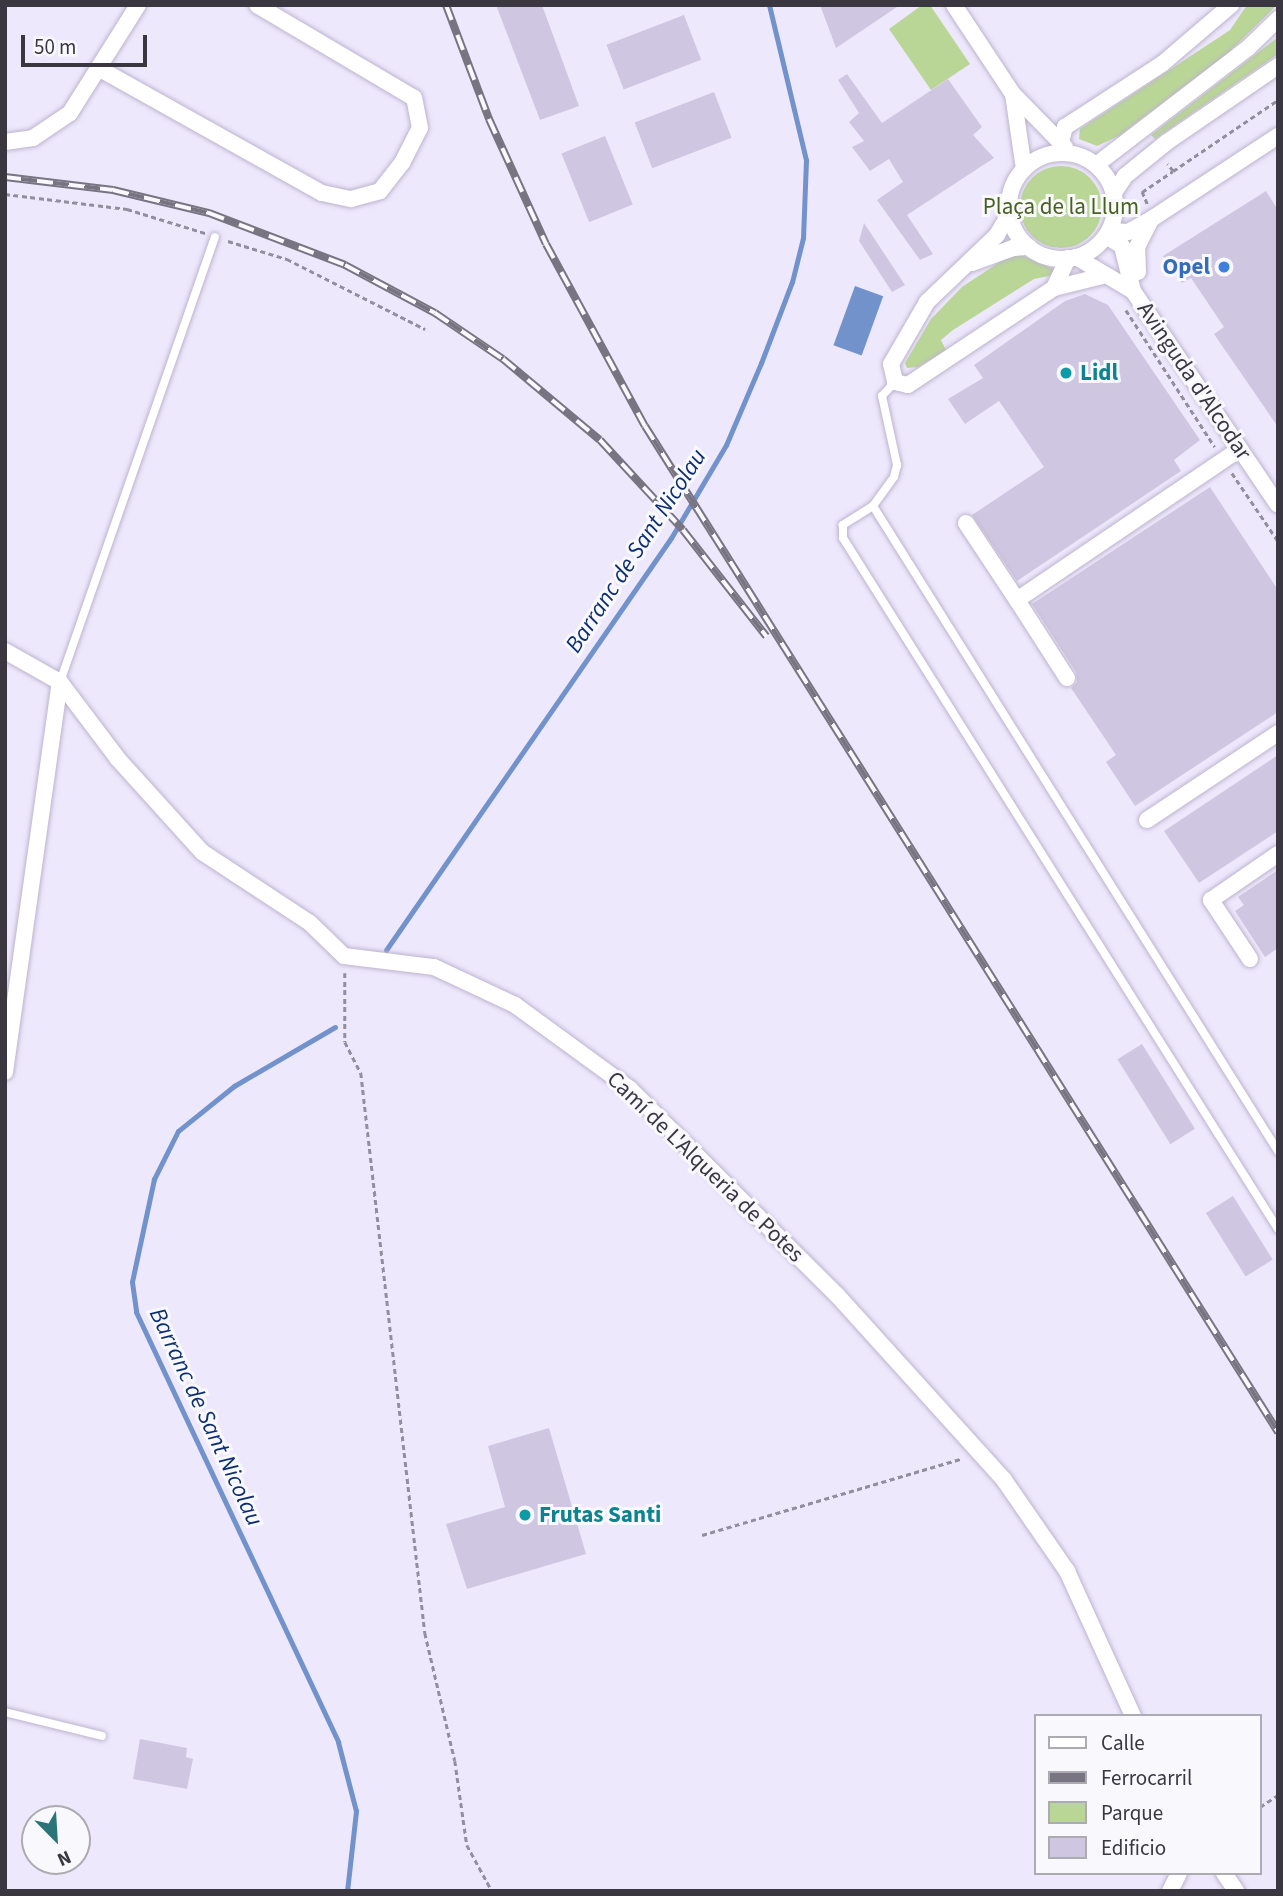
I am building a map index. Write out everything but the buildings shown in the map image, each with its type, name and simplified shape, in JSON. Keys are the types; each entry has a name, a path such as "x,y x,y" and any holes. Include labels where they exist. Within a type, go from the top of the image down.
{"street":[{"path":"5,142 33,138 58,125 100,69 138,5"},
{"path":"100,69 322,193 351,199 380,191 401,163 420,128 414,98 257,5"},
{"path":"954,5 1013,94 1066,148 1096,165 1114,193 1115,212 1107,233 1072,258 1054,288"},
{"path":"1066,148 1065,127 1162,64 1231,5"},
{"path":"1096,165 1248,48 1278,19"},
{"path":"1114,193 1125,176 1157,151 1278,66"},
{"path":"1013,94 1024,169"},
{"path":"1107,233 1128,233 1278,136"},
{"path":"1066,148 1024,169 1010,194 1010,213 1016,232 1029,247 1047,257 1072,258"},
{"path":"1010,213 997,235 927,302 914,320 891,364 895,382 908,385 1054,288 1103,276"},
{"name":"Avinguda d'Alcodar","path":"1136,296 1137,247 1153,218"},
{"name":"Avinguda d'Alcodar","path":"1107,233 1122,246 1136,296 1278,505"},
{"path":"966,265 1013,248 1029,247"},
{"name":"Avinguda d'Alcodar","path":"1072,258 1136,296"},
{"path":"1017,600 1240,449"},
{"path":"966,523 1067,678"},
{"path":"5,651 61,682 117,759 202,852 310,923 344,956"},
{"path":"5,1072 61,682"},
{"path":"1147,820 1278,733"},
{"path":"1250,959 1211,900 1278,854"},
{"name":"Camí de L'Alqueria de Potes","path":"344,956 434,967 515,1005 630,1089 837,1295 981,1453 1067,1571 1132,1714"},
{"path":"1170,1891 1178,1875"},
{"path":"1225,1875 1236,1891"}],"lane":[{"path":"61,682 215,237"},
{"path":"895,382 882,396 882,411 897,465 889,485 873,506 843,525 843,538 1278,1229"},
{"path":"873,506 1278,1150"},
{"path":"5,1712 102,1736"}],"path":[{"path":"1153,218 1142,192 1278,100"},
{"path":"1157,151 1173,171"},
{"path":"5,194 127,209 287,259 425,329"},
{"path":"1136,296 1125,313 1278,541"},
{"path":"344,956 345,1042 360,1073 425,1633 455,1761 467,1845 492,1891"},
{"path":"702,1535 981,1453"},
{"path":"1262,1806 1278,1795"}],"green space":[{"path":"922,5 930,5 970,64 931,90 889,29"},
{"path":"1247,5 1277,5 1227,54 1119,136 1097,146 1079,139 1080,129 1230,30"},
{"path":"1278,37 1278,54 1155,139 1151,135"},
{"name":"Plaça de la Llum","path":"1061,166 1077,169 1090,178 1099,191 1102,207 1099,223 1090,236 1077,245 1061,248 1045,245 1032,236 1023,223 1020,207 1023,191 1032,178 1045,169"},
{"path":"1021,255 1056,270 1054,275 1034,279 953,330 941,340 946,350 918,367 907,368 905,363 931,319 962,287 1007,257"}],"water":[{"path":"855,286 883,296 862,355 833,345"}],"waterway":[{"name":"Barranc de Sant Nicolau","path":"386,950 671,538 726,445 761,363 792,282 803,238 806,160 769,5"},
{"name":"Barranc de Sant Nicolau","path":"335,1027 234,1086 178,1131 154,1179 132,1282 136,1312 338,1742 356,1811 347,1891"}],"railway":[{"path":"446,5 489,119 546,244 645,426 1278,1432"},
{"path":"5,177 113,190 209,213 345,265 435,313 503,359 600,440 683,530 766,636"}],"place":[{"name":"Opel","path":"1224,267"},
{"name":"Lidl","path":"1066,373"},
{"name":"Frutas Santi","path":"525,1515"}]}
